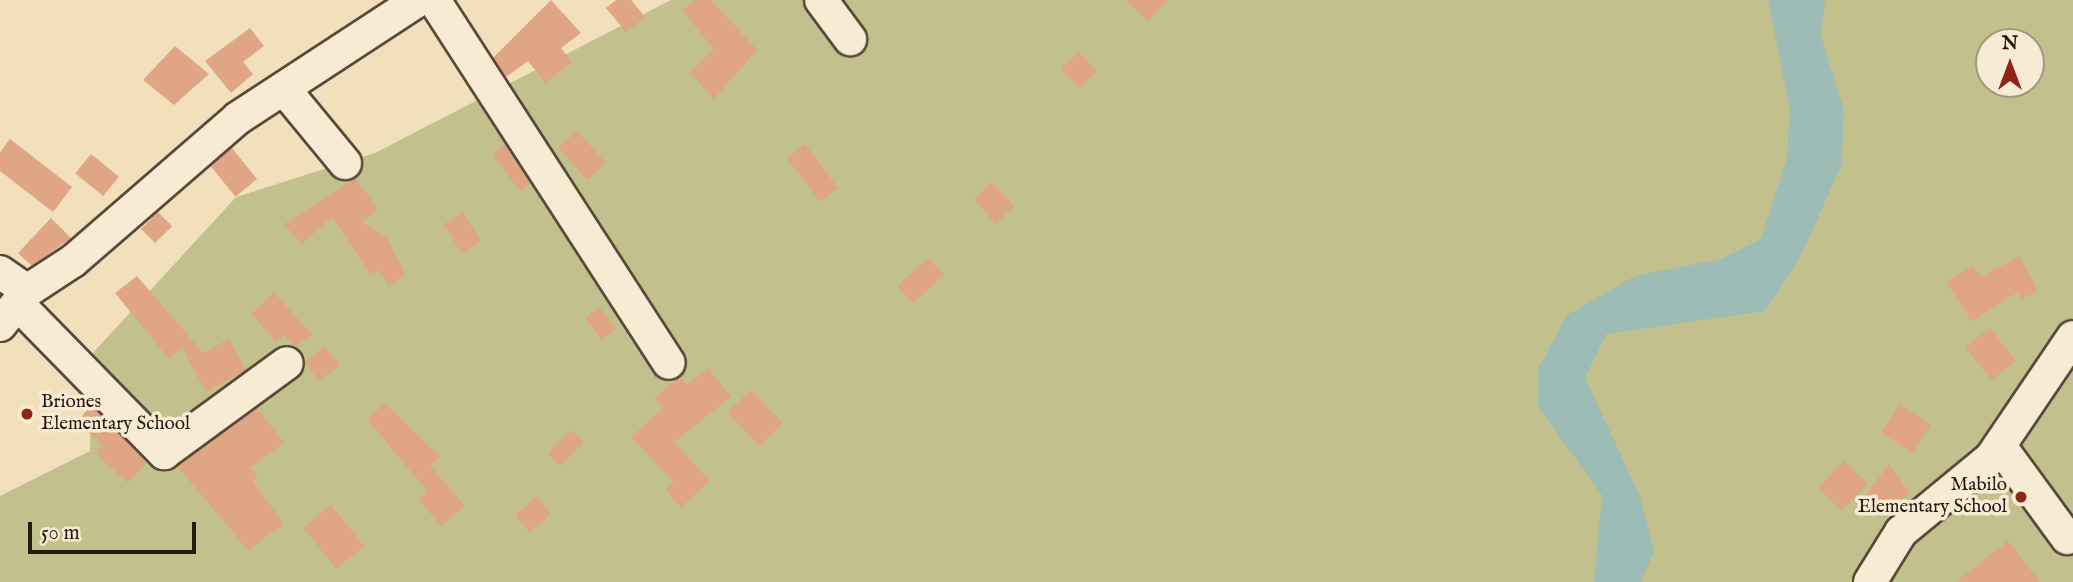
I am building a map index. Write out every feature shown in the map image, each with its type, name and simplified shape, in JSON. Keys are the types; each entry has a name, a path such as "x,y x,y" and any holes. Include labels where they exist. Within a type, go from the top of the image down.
{"street":[{"path":"15,306 73,261 238,118 418,0"},
{"path":"434,0 669,363"},
{"path":"821,0 850,39"},
{"path":"285,89 345,163"},
{"path":"0,272 15,306 164,453 287,363"},
{"path":"1870,582 1901,532 2000,446 2073,337"},
{"path":"2000,446 2067,538"}],"shaded area":[{"path":"671,0 2073,0 2073,582 0,582 0,496 90,451 92,354 236,197 375,153"}],"water":[{"path":"1768,0 1825,0 1821,36 1844,111 1841,166 1801,255 1765,311 1606,334 1585,378 1639,494 1654,551 1641,582 1594,582 1602,495 1538,407 1538,369 1567,315 1635,276 1721,259 1761,239 1787,157 1790,110"}],"building":[{"path":"551,0 581,33 561,48 572,62 545,83 528,61 506,77 493,58"},
{"path":"616,0 631,0 645,17 626,32 606,8"},
{"path":"695,0 711,0 757,50 714,99 689,72 714,50 682,10"},
{"path":"1125,0 1168,0 1148,21"},
{"path":"250,28 264,46 243,62 253,74 231,93 205,61"},
{"path":"175,46 209,74 174,105 143,80"},
{"path":"1079,52 1097,71 1078,88 1061,69"},
{"path":"577,131 606,163 587,180 558,148"},
{"path":"10,139 72,187 53,212 0,171 0,152"},
{"path":"506,144 530,183 520,191 492,155"},
{"path":"805,144 838,188 820,202 787,158"},
{"path":"232,148 257,179 235,197 210,166"},
{"path":"91,154 119,177 103,196 75,173"},
{"path":"355,178 378,209 362,222 387,238 406,275 388,285 378,270 370,274 332,217 302,244 284,224"},
{"path":"991,182 1015,206 995,224 974,199"},
{"path":"158,212 172,226 155,243 141,229"},
{"path":"463,212 481,241 462,253 443,224"},
{"path":"51,218 71,238 32,266 18,253"},
{"path":"2020,256 2038,291 2022,299 2018,292 1972,322 1946,282 1973,265 1981,277"},
{"path":"928,258 944,275 913,303 897,287"},
{"path":"137,276 203,353 229,339 246,370 206,392 182,347 169,359 115,293"},
{"path":"274,293 313,335 293,346 284,335 276,342 251,314"},
{"path":"599,307 616,328 602,339 585,318"},
{"path":"1990,328 2016,361 1991,380 1966,347"},
{"path":"325,346 340,365 319,381 305,362"},
{"path":"708,368 731,397 674,442 710,481 681,507 665,490 674,482 631,437 663,408 654,398 680,377 687,385"},
{"path":"751,390 783,423 759,446 727,413"},
{"path":"385,403 440,457 430,465 465,506 441,526 418,499 427,491 367,419"},
{"path":"1900,404 1931,425 1912,453 1881,432"},
{"path":"91,405 147,462 128,483 95,453 103,445 77,422"},
{"path":"257,408 284,442 251,468 258,477 253,481 284,524 248,550 177,466"},
{"path":"571,430 584,443 560,466 548,453"},
{"path":"1844,461 1868,484 1842,511 1818,488"},
{"path":"1889,464 1910,494 1878,516 1862,500"},
{"path":"537,497 551,514 529,532 515,515"},
{"path":"331,505 364,546 336,569 303,528"},
{"path":"2008,541 2040,582 1956,582"}],"place":[{"name":"Briones Elementary School","path":"27,414"},
{"name":"Mabilo Elementary School","path":"2021,497"}]}
